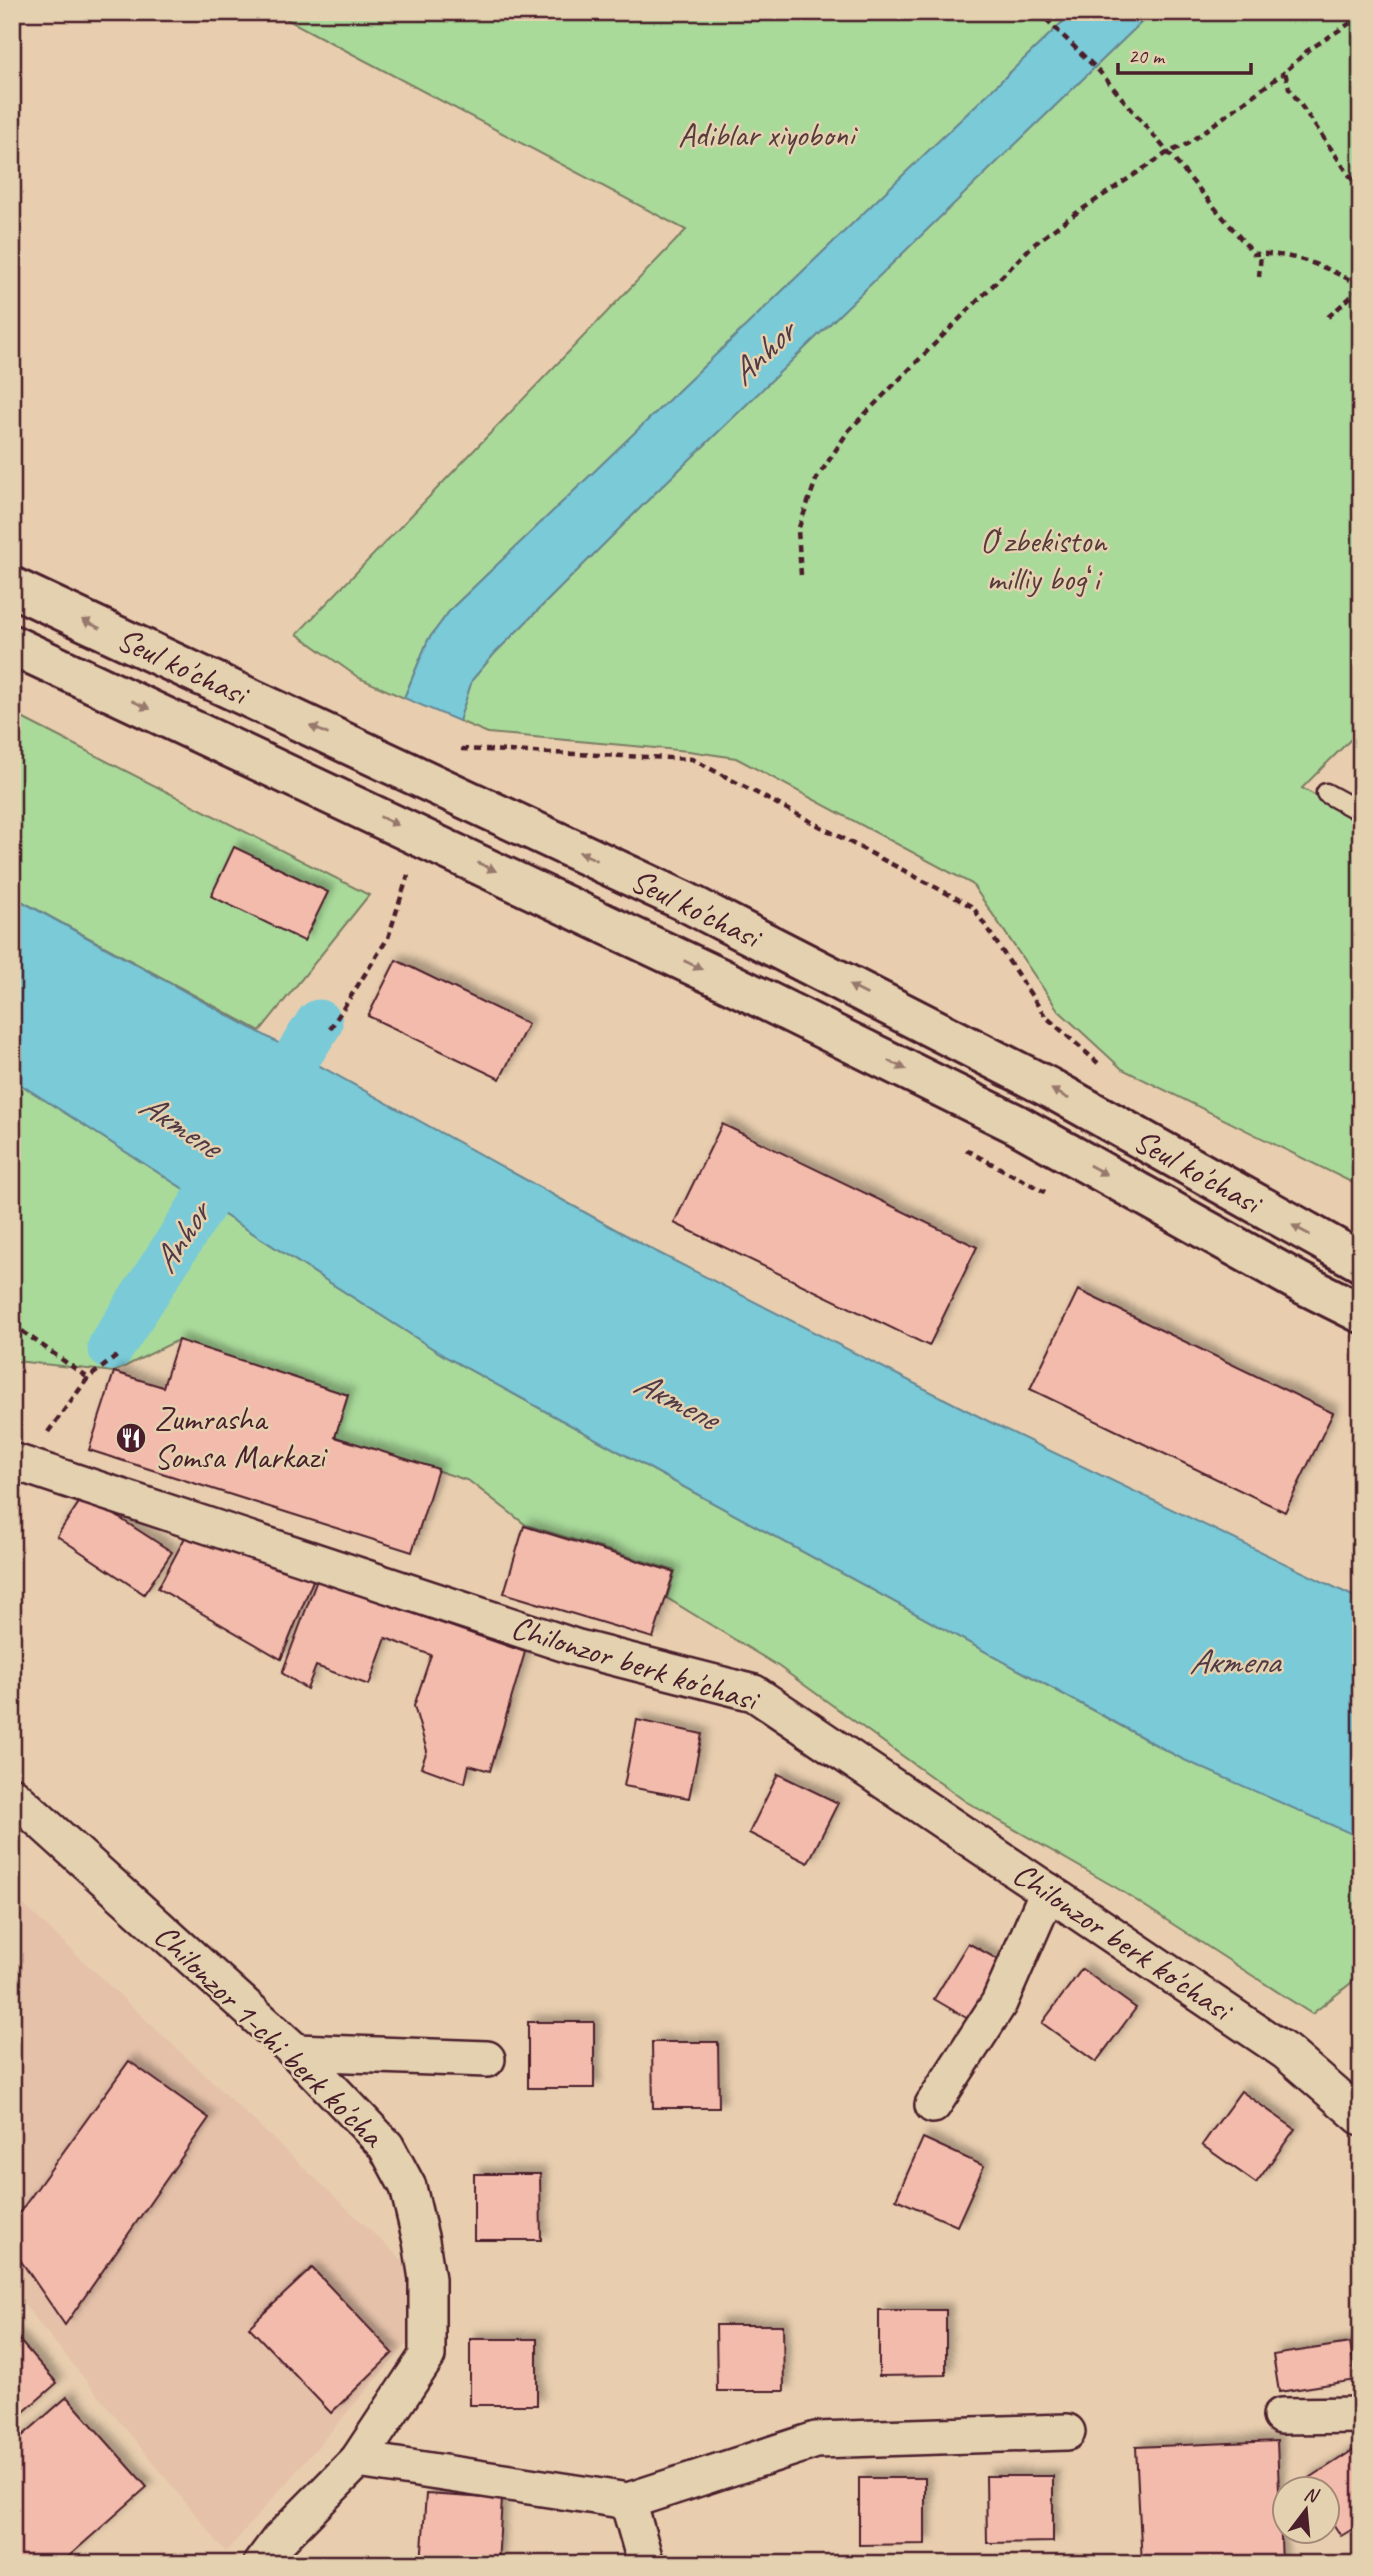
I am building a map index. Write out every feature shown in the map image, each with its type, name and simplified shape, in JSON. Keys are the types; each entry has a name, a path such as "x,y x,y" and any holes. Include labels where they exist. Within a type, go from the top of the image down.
{"main road":[{"name":"Seul ko'chasi","path":"12,587 684,901 1038,1082 1361,1262"},
{"name":"Seul ko'chasi","path":"12,645 720,978 1016,1125 1301,1283 1361,1313"}],"street":[{"name":"Chilonzor berk ko'chasi","path":"19,1462 578,1648 754,1693 1286,2052 1361,2118"},
{"name":"Chilonzor 1-chi berk ko'cha","path":"12,1795 296,2052 386,2146 408,2187 427,2279 427,2356 358,2460 279,2540 261,2564"},
{"path":"933,2105 999,2003 1048,1891"},
{"path":"296,2052 487,2059"},
{"path":"1281,2416 1361,2414"},
{"path":"358,2460 628,2501 816,2440 1067,2432"},
{"path":"628,2501 646,2564"}],"lane":[{"path":"1326,793 1361,812"}],"path":[{"path":"801,575 798,530 817,480 849,430 1033,245 1167,153 1187,144 1285,72 1307,51 1361,16"},
{"path":"1048,21 1098,71 1254,254 1308,261 1330,269 1361,287 1328,317"},
{"path":"1285,72 1289,88 1361,192"},
{"path":"1259,278 1261,253"},
{"path":"456,749 692,759 973,908 1045,1016 1104,1068"},
{"path":"330,1029 388,937 409,874 420,880"},
{"path":"961,1147 1054,1198"},
{"path":"12,1324 88,1378"},
{"path":"19,1462 88,1378 117,1356"}],"shaded area":[{"path":"12,1894 416,2273 414,2336 226,2552 12,2290"}],"green space":[{"name":"Adiblar xiyoboni","path":"273,12 1073,12 451,609 428,640 404,698 359,678 297,634 686,230"},
{"name":"Oʻzbekiston milliy bogʻi","path":"1152,12 1361,12 1361,729 1302,788 1361,821 1361,1187 1122,1069 1058,1010 972,884 736,758 689,751 488,733 459,721 472,680 494,654 654,494"},
{"path":"18,716 369,895 260,1031 12,896 12,718"},
{"path":"12,1079 446,1357 1167,1751 1361,1837 1361,1975 1312,2014 1120,1890 965,1801 778,1666 667,1598 675,1571 526,1525 469,1481 335,1437 348,1395 178,1340 114,1372 12,1359"}],"water":[{"name":"Anhor","path":"1073,12 1152,12 654,494 494,654 472,680 459,721 404,698 428,640 451,609"},
{"name":"Актепа","path":"12,896 653,1250 988,1421 1361,1600 1361,1838 1182,1759 446,1357 12,1079"}],"building":[{"path":"234,847 328,892 304,941 211,896"},
{"path":"396,960 528,1024 500,1079 368,1016"},
{"path":"722,1124 977,1247 929,1346 674,1223"},
{"path":"1078,1290 1333,1413 1285,1512 1030,1389"},
{"path":"178,1340 348,1395 335,1437 438,1469 412,1552 89,1450 114,1372 163,1387"},
{"path":"84,1495 172,1552 144,1594 57,1536"},
{"path":"524,1526 674,1572 653,1638 504,1593"},
{"path":"189,1530 314,1578 281,1659 158,1588"},
{"path":"317,1580 525,1652 490,1771 469,1765 465,1783 421,1767 427,1751 414,1706 431,1655 386,1638 369,1685 316,1666 307,1689 282,1673"},
{"path":"637,1720 702,1734 689,1798 624,1786"},
{"path":"778,1774 838,1803 808,1863 749,1833"},
{"path":"968,1943 1010,1966 975,2023 934,1999"},
{"path":"1082,1969 1136,2008 1096,2062 1042,2023"},
{"path":"528,2022 594,2022 594,2088 528,2088"},
{"path":"652,2042 718,2042 719,2108 653,2108"},
{"path":"129,2061 209,2118 65,2325 12,2248 12,2223"},
{"path":"1241,2091 1295,2129 1256,2183 1202,2145"},
{"path":"923,2138 984,2166 957,2226 896,2199"},
{"path":"474,2174 540,2174 541,2240 474,2240"},
{"path":"312,2268 393,2353 331,2413 249,2327"},
{"path":"879,2310 946,2310 946,2375 879,2376"},
{"path":"716,2325 783,2325 784,2391 717,2391"},
{"path":"12,2332 57,2383 12,2422"},
{"path":"470,2339 537,2339 537,2405 470,2405"},
{"path":"1350,2343 1356,2380 1279,2392 1273,2355"},
{"path":"67,2397 147,2487 60,2564 12,2564 12,2445"},
{"path":"1277,2441 1278,2474 1272,2474 1272,2544 1281,2544 1282,2564 1142,2564 1136,2447"},
{"path":"1361,2445 1361,2524 1342,2535 1342,2474 1316,2474"},
{"path":"986,2476 1053,2476 1053,2542 987,2543"},
{"path":"859,2478 925,2478 925,2544 859,2545"},
{"path":"426,2494 502,2499 498,2564 421,2564"}],"waterway":[{"name":"Anhor","path":"111,1347 319,1023"}],"place":[{"name":"Zumrasha Somsa Markazi","path":"131,1438"}],"water label":[{"name":"Актепе","path":"180,1125"},
{"name":"Актепе","path":"676,1400"}]}
